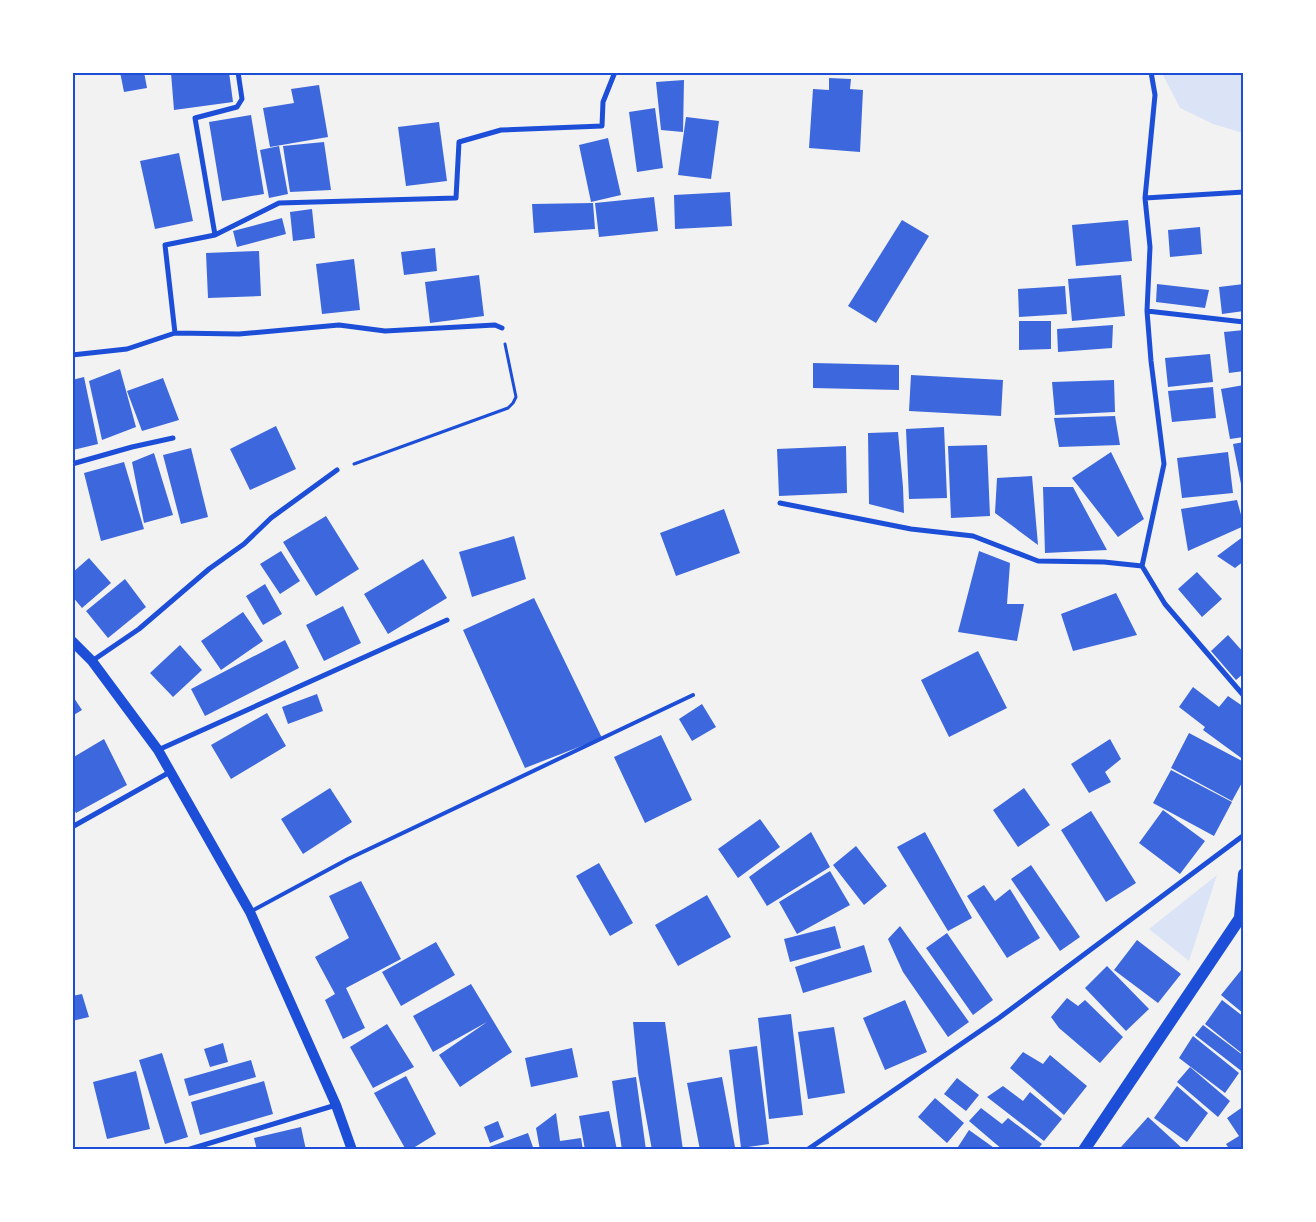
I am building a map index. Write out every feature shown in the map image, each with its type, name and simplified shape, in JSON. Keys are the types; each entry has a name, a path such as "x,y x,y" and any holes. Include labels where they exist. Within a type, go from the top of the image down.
{"main road":[{"path":"72,641 92,661 158,750 250,912 336,1105 352,1150"},
{"path":"1084,1150 1242,914 1244,874"}],"street":[{"path":"215,235 195,118 237,107 242,100 238,72"},
{"path":"175,333 165,245 215,235 279,203 456,198 459,142 501,130 602,126 603,102 615,72"},
{"path":"1151,72 1155,95 1144,198 1150,247 1147,311 1151,362 1164,464 1142,566 1165,604 1244,696"},
{"path":"1144,198 1244,192"},
{"path":"1147,311 1244,322"},
{"path":"72,355 127,349 175,333 239,334 339,326 385,331 495,325 502,328"},
{"path":"72,464 132,446 172,438"},
{"path":"92,661 139,629 203,575 244,544 271,518 337,470"},
{"path":"780,503 911,529 973,536 1038,560 1104,562 1142,566"},
{"path":"158,750 447,620"},
{"path":"72,827 170,772"},
{"path":"807,1150 999,1018 1244,835"},
{"path":"187,1150 336,1105"}],"lane":[{"path":"250,912 348,859 693,695"}],"path":[{"path":"337,470 508,408 516,397 502,328"}],"shaded area":[{"path":"1162,73 1243,73 1243,133 1213,124 1180,108"},
{"path":"1217,875 1189,961 1149,929"}],"building":[{"path":"120,72 144,72 147,88 124,92"},
{"path":"229,72 233,102 174,110 171,73"},
{"path":"829,78 851,79 850,89 863,90 860,152 809,148 813,89 829,90"},
{"path":"684,80 683,132 661,130 656,82"},
{"path":"319,85 328,137 270,147 263,108 294,103 291,89"},
{"path":"655,108 663,168 637,172 629,112"},
{"path":"251,115 264,194 222,201 209,122"},
{"path":"686,117 719,121 711,179 678,175"},
{"path":"439,122 447,181 406,186 398,127"},
{"path":"608,138 621,195 591,202 579,145"},
{"path":"324,142 331,190 290,192 283,146"},
{"path":"279,146 288,194 269,198 260,150"},
{"path":"179,153 193,221 155,229 140,161"},
{"path":"730,192 732,226 675,229 674,195"},
{"path":"654,197 658,231 599,237 595,203"},
{"path":"593,203 595,229 534,233 532,204"},
{"path":"312,209 315,238 293,241 290,212"},
{"path":"282,218 286,234 237,247 233,231"},
{"path":"902,220 929,236 876,323 848,306"},
{"path":"1128,220 1132,261 1076,266 1072,225"},
{"path":"1200,227 1202,254 1170,257 1168,230"},
{"path":"435,248 437,271 404,275 401,252"},
{"path":"259,251 261,296 208,298 206,253"},
{"path":"354,259 360,310 322,314 316,264"},
{"path":"479,275 484,316 430,323 425,282"},
{"path":"1121,275 1125,316 1072,321 1068,279"},
{"path":"1157,284 1209,290 1205,308 1156,302"},
{"path":"1244,284 1244,311 1222,314 1219,287"},
{"path":"1065,286 1067,314 1019,317 1018,289"},
{"path":"1019,321 1051,321 1051,349 1019,350"},
{"path":"1113,325 1112,348 1058,352 1057,329"},
{"path":"1244,330 1244,371 1229,373 1224,332"},
{"path":"1210,354 1213,382 1168,387 1165,358"},
{"path":"813,363 899,365 899,390 813,388"},
{"path":"120,369 136,427 102,440 89,381"},
{"path":"911,375 1003,380 1001,416 909,411"},
{"path":"84,377 98,444 73,450 72,380"},
{"path":"163,378 179,420 142,431 127,391"},
{"path":"1114,380 1115,412 1055,415 1052,382"},
{"path":"1244,385 1244,437 1230,439 1221,389"},
{"path":"1213,387 1216,418 1172,422 1168,391"},
{"path":"1115,416 1120,445 1059,447 1054,418"},
{"path":"276,426 296,469 250,490 230,449"},
{"path":"944,427 947,498 909,499 906,429"},
{"path":"898,432 904,513 869,504 868,433"},
{"path":"1244,442 1244,494 1243,494 1233,444"},
{"path":"987,445 990,516 951,518 948,446"},
{"path":"846,446 847,493 779,496 777,449"},
{"path":"191,448 208,517 181,524 163,455"},
{"path":"1111,452 1144,519 1118,537 1072,478"},
{"path":"1228,452 1233,493 1182,498 1177,458"},
{"path":"154,453 173,515 144,523 132,462"},
{"path":"124,462 144,529 101,541 84,473"},
{"path":"1032,476 1038,545 995,513 997,478"},
{"path":"1043,487 1073,487 1107,550 1045,553"},
{"path":"1237,500 1244,526 1188,551 1181,509"},
{"path":"724,509 740,553 676,576 660,533"},
{"path":"326,516 359,569 316,596 283,542"},
{"path":"514,536 526,579 472,597 459,552"},
{"path":"1244,536 1244,561 1235,568 1217,556"},
{"path":"281,551 300,581 280,594 260,564"},
{"path":"979,551 1010,563 1007,604 1024,604 1017,641 958,632"},
{"path":"89,558 111,583 82,608 72,596 72,573"},
{"path":"423,559 447,598 388,634 364,594"},
{"path":"1197,572 1222,599 1202,617 1178,589"},
{"path":"125,579 146,607 108,638 86,611"},
{"path":"265,584 282,614 263,625 246,596"},
{"path":"1116,593 1137,635 1073,651 1061,614"},
{"path":"534,598 602,738 525,768 463,630"},
{"path":"343,606 361,643 324,661 306,625"},
{"path":"243,612 263,641 221,670 201,641"},
{"path":"1228,635 1244,653 1244,673 1236,680 1211,651"},
{"path":"285,640 299,668 205,716 191,689"},
{"path":"180,645 202,670 173,697 150,673"},
{"path":"978,651 1007,708 949,737 921,680"},
{"path":"1193,687 1219,707 1228,696 1244,707 1244,760 1203,730 1205,727 1179,707"},
{"path":"317,694 323,711 288,724 282,707"},
{"path":"72,695 82,710 72,716"},
{"path":"702,704 716,727 692,741 679,719"},
{"path":"267,713 286,746 231,779 211,745"},
{"path":"1189,733 1244,762 1244,779 1232,801 1171,768"},
{"path":"661,735 692,800 645,823 614,757"},
{"path":"104,739 127,785 76,813 72,806 72,758"},
{"path":"1110,739 1121,759 1105,772 1111,782 1089,793 1071,764"},
{"path":"1171,770 1232,802 1214,836 1153,803"},
{"path":"330,788 352,822 303,854 281,819"},
{"path":"1024,788 1050,825 1018,847 993,810"},
{"path":"1163,810 1205,841 1180,874 1139,843"},
{"path":"1091,811 1136,883 1106,902 1061,830"},
{"path":"760,819 780,847 738,878 718,849"},
{"path":"811,832 830,867 767,906 749,877"},
{"path":"925,832 972,918 948,931 897,847"},
{"path":"856,846 887,886 864,905 833,865"},
{"path":"599,863 633,923 610,936 576,876"},
{"path":"1031,865 1080,937 1060,951 1011,879"},
{"path":"830,871 850,905 797,934 779,902"},
{"path":"361,881 401,959 346,988 365,1028 343,1039 325,1000 335,994 315,957 349,938 329,896"},
{"path":"984,885 995,901 1010,889 1040,938 1007,958 967,896"},
{"path":"707,895 731,937 678,966 655,925"},
{"path":"835,926 841,948 790,962 784,939"},
{"path":"900,926 969,1022 948,1037 903,972 888,939"},
{"path":"947,933 993,1000 973,1015 926,948"},
{"path":"1137,940 1181,974 1158,1003 1114,970"},
{"path":"436,942 455,975 401,1006 382,972"},
{"path":"864,945 872,972 803,993 795,967"},
{"path":"1107,966 1149,1009 1126,1031 1085,988"},
{"path":"1242,969 1244,970 1244,1014 1221,995"},
{"path":"471,984 512,1052 460,1087 439,1055 487,1022 433,1052 413,1016"},
{"path":"82,994 89,1017 72,1021 72,996"},
{"path":"1067,998 1078,1006 1085,1000 1123,1037 1100,1063 1059,1028 1051,1017"},
{"path":"905,1000 927,1052 885,1070 863,1018"},
{"path":"1222,1000 1244,1017 1244,1055 1205,1024"},
{"path":"791,1014 803,1115 769,1119 758,1018"},
{"path":"633,1022 665,1022 683,1150 652,1150 638,1073"},
{"path":"387,1024 414,1067 373,1088 350,1047"},
{"path":"1203,1025 1244,1056 1244,1073 1195,1035"},
{"path":"834,1027 845,1093 808,1099 798,1032"},
{"path":"1193,1036 1239,1073 1225,1093 1179,1058"},
{"path":"223,1043 228,1062 210,1067 204,1049"},
{"path":"757,1046 769,1144 741,1148 729,1050"},
{"path":"572,1048 578,1077 531,1087 525,1058"},
{"path":"1023,1052 1043,1064 1050,1055 1087,1086 1064,1115 1010,1068"},
{"path":"162,1053 188,1137 165,1144 139,1060"},
{"path":"251,1060 256,1077 189,1096 184,1079"},
{"path":"1190,1067 1230,1101 1218,1117 1177,1082"},
{"path":"136,1071 150,1129 107,1139 93,1082"},
{"path":"406,1076 436,1134 410,1150 406,1150 374,1093"},
{"path":"636,1077 646,1150 622,1150 612,1081"},
{"path":"722,1077 735,1147 700,1150 687,1083"},
{"path":"957,1078 979,1095 966,1111 944,1094"},
{"path":"264,1081 273,1114 200,1135 191,1102"},
{"path":"1003,1086 1023,1101 1030,1092 1062,1119 1044,1141 987,1097"},
{"path":"1177,1086 1208,1113 1187,1142 1154,1118"},
{"path":"935,1098 964,1123 947,1143 918,1117"},
{"path":"1244,1106 1244,1150 1230,1150 1226,1144 1239,1136 1227,1118"},
{"path":"981,1108 1002,1124 1008,1118 1042,1144 1037,1150 1003,1150 969,1121"},
{"path":"609,1111 617,1150 585,1150 579,1116"},
{"path":"556,1113 560,1141 581,1138 583,1150 540,1150 536,1128"},
{"path":"1148,1117 1184,1150 1123,1150 1121,1147"},
{"path":"498,1121 504,1137 490,1143 484,1127"},
{"path":"301,1127 306,1150 257,1150 254,1138"},
{"path":"969,1130 997,1150 956,1150"},
{"path":"528,1133 534,1150 490,1150 489,1147"}]}
